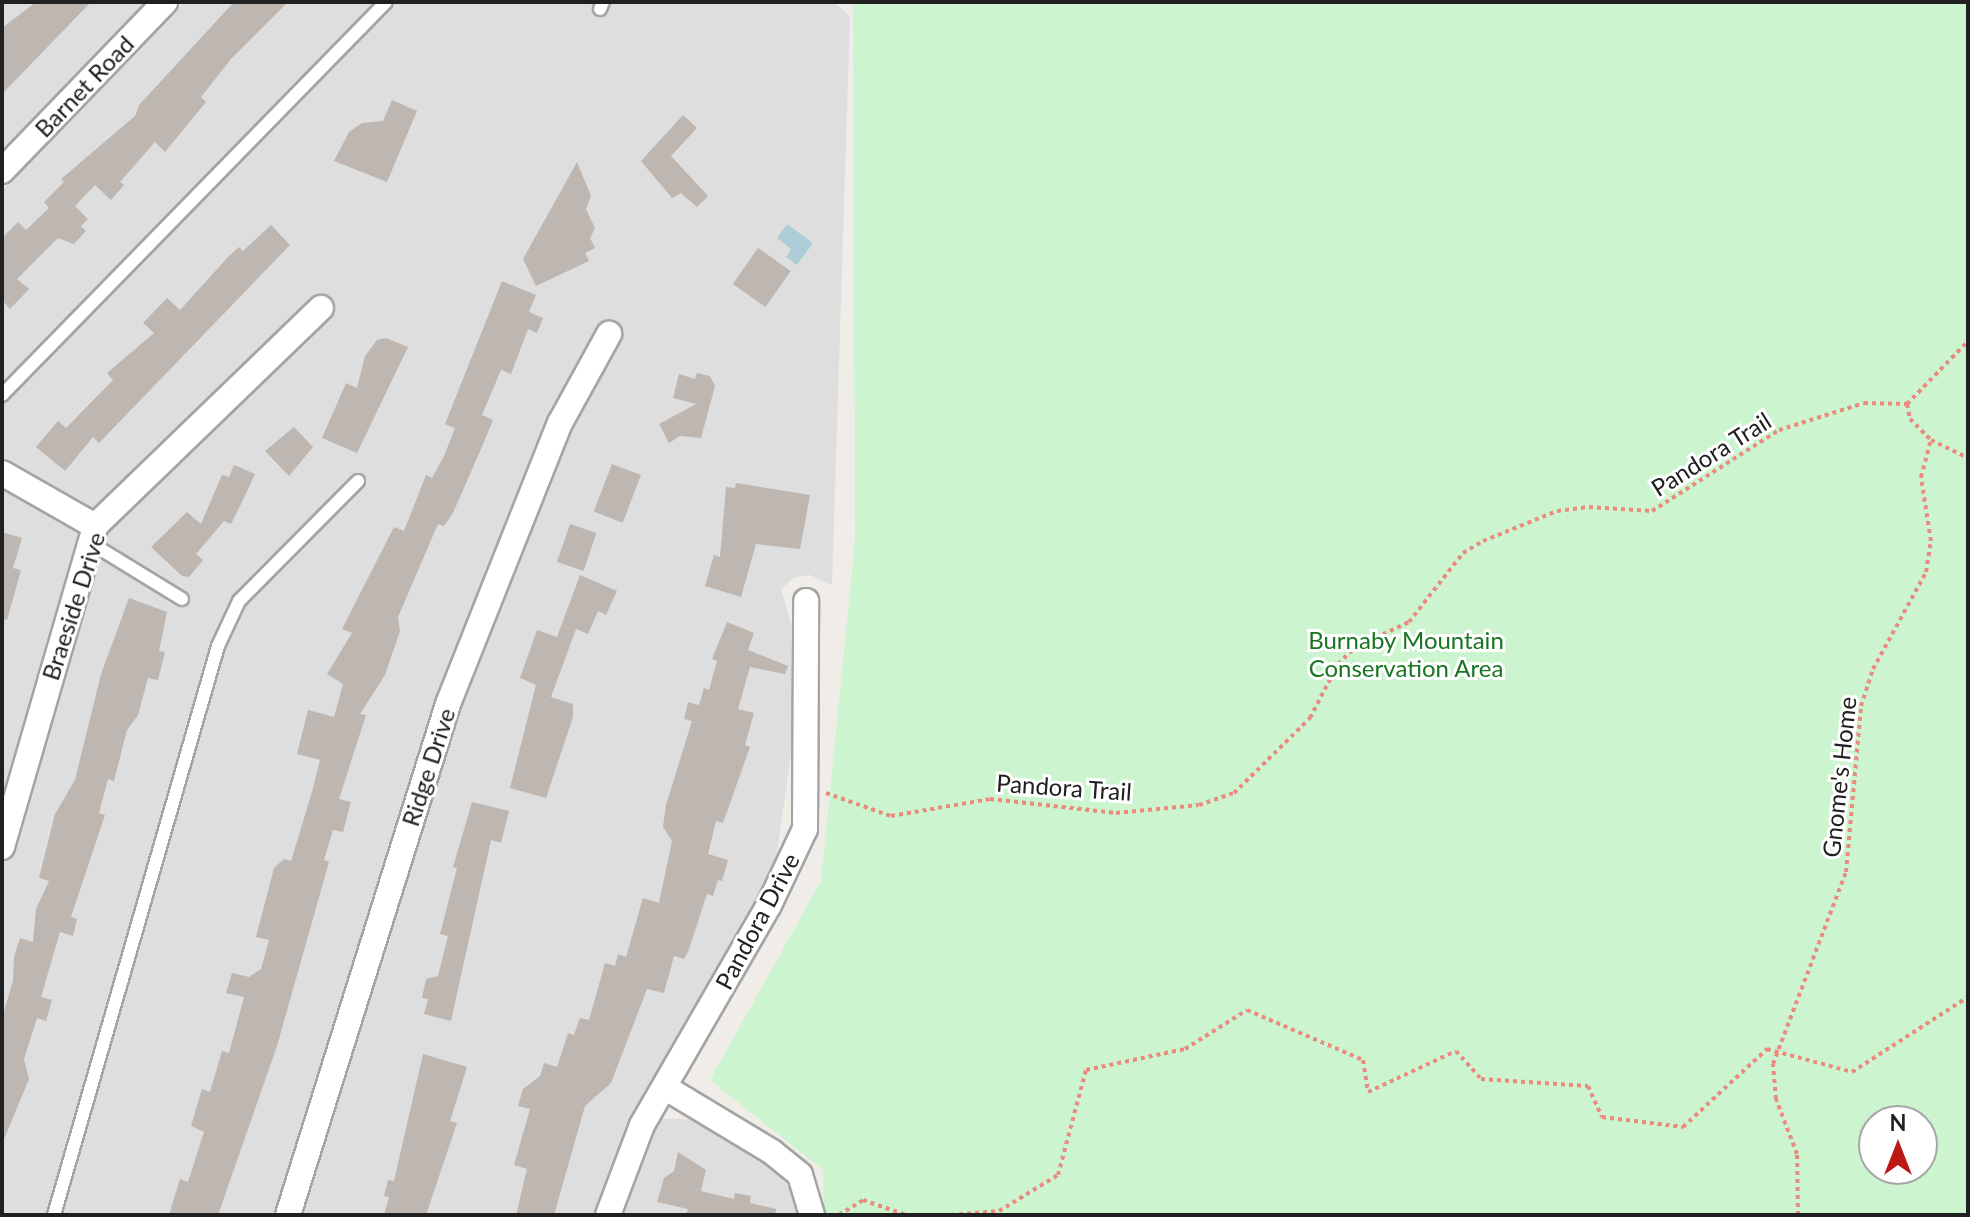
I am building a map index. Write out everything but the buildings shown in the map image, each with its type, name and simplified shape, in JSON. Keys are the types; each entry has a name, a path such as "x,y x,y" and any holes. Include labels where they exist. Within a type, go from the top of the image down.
{"street":[{"name":"Barnet Road","path":"2,171 165,2"},
{"name":"Braeside Drive","path":"2,847 92,534 321,308"},
{"name":"Ridge Drive","path":"288,1215 448,704 560,423 609,334"},
{"path":"2,473 92,534"},
{"name":"Pandora Drive","path":"608,1215 642,1125 769,905 805,829 806,601"},
{"path":"666,1088 772,1152 800,1175 812,1215"}],"lane":[{"path":"2,395 386,2"},
{"path":"54,1215 218,646 239,601 358,481"},
{"path":"92,534 182,599"}],"path":[{"path":"1968,341 1907,404 1910,419 1931,440 1968,458"},
{"name":"Pandora Trail","path":"805,786 891,816 990,799 1116,813 1199,805 1234,793 1310,718 1338,664 1354,648 1409,622 1463,553 1483,541 1557,511 1652,511 1779,430 1864,403 1907,404"},
{"name":"Gnome's Home","path":"1798,1215 1797,1154 1776,1099 1773,1064 1846,872 1861,706 1873,669 1926,572 1931,541 1921,477 1931,440"},
{"path":"951,1215 999,1211 1058,1175 1086,1070 1185,1049 1247,1010 1363,1060 1368,1092 1456,1051 1481,1079 1588,1086 1602,1117 1683,1127 1767,1049 1852,1072 1968,997"},
{"path":"839,1215 863,1200 906,1215"}],"shaded area":[{"path":"2,2 147,2 2,153"},
{"path":"184,2 834,2 850,16 832,585 810,575 794,578 781,589 792,628 791,754 775,865 759,911 632,1119 689,1119 771,1166 795,1195 801,1215 2,1215 2,489 62,523 83,504 2,457 2,190"}],"green space":[{"name":"Burnaby Mountain Conservation Area","path":"853,2 1968,2 1968,1215 824,1215 823,1170 710,1080 821,881 855,541"}],"water":[{"path":"787,224 813,243 797,265 786,257 791,249 777,238"}]}
